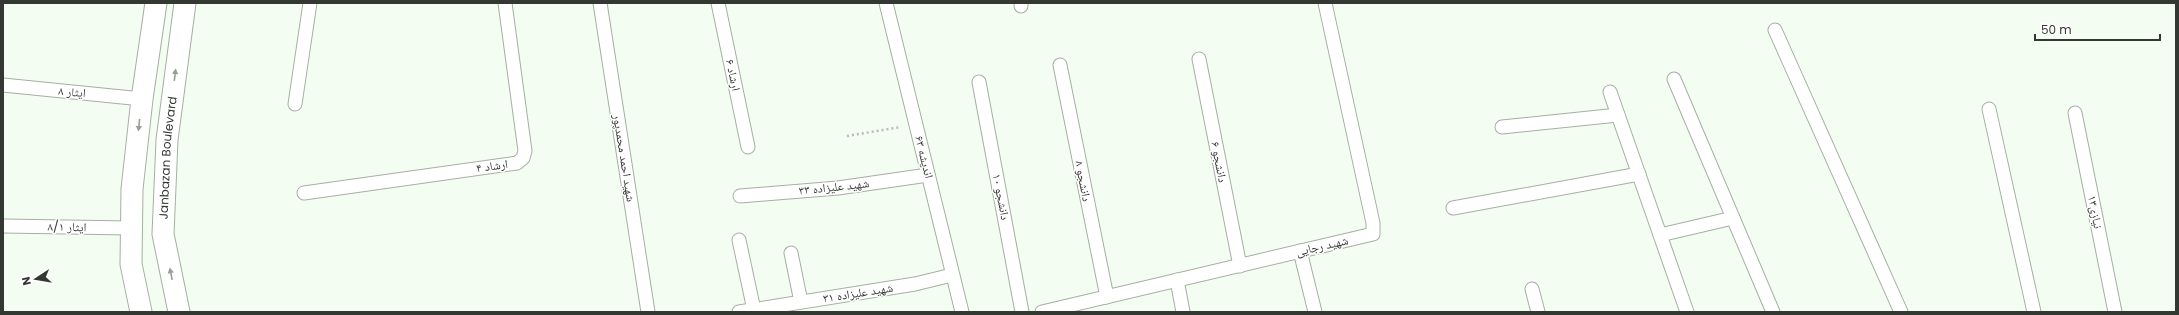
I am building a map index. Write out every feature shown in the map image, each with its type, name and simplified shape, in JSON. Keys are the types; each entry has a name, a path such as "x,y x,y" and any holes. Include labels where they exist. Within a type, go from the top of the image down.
{"main road":[{"path":"141,312 131,264 132,189 142,99 156,3"},
{"name":"Janbazan Boulevard","path":"179,312 163,234 167,140 185,3"}],"street":[{"path":"295,104 310,3"},
{"name":"ارشاد ۴","path":"304,193 517,163 523,158 525,151 505,3"},
{"name":"شهید احمد محمدپور","path":"600,3 648,312"},
{"name":"ارشاد ۶","path":"718,3 748,147"},
{"name":"اندیشه ۶۳","path":"886,3 962,312"},
{"name":"شهید رجایی","path":"1042,312 1373,234 1373,223 1325,3"},
{"path":"1775,30 1901,312"},
{"name":"دانشجو ۶","path":"1199,59 1240,266"},
{"name":"دانشجو ۸","path":"1060,65 1107,297"},
{"path":"1674,79 1773,312"},
{"name":"دانشجو ۱۰","path":"979,82 1022,312"},
{"name":"ایثار ۸","path":"3,85 142,99"},
{"path":"1610,92 1687,312"},
{"path":"1989,109 2034,312"},
{"name":"نیازی۱۳","path":"2075,113 2115,312"},
{"path":"1502,127 1618,115"},
{"path":"1453,208 1639,174"},
{"name":"شهید علیزاده ۳۳","path":"740,196 838,188 928,175"},
{"path":"1660,235 1733,218"},
{"name":"ایثار ۸/۱","path":"3,226 131,228"},
{"path":"739,240 754,310"},
{"path":"1300,251 1315,312"},
{"path":"791,253 801,302"},
{"name":"شهید علیزاده ۳۱","path":"739,312 915,284 952,275"},
{"path":"1177,280 1183,312"},
{"path":"1532,289 1538,312"}],"path":[{"path":"847,136 916,125"}]}
